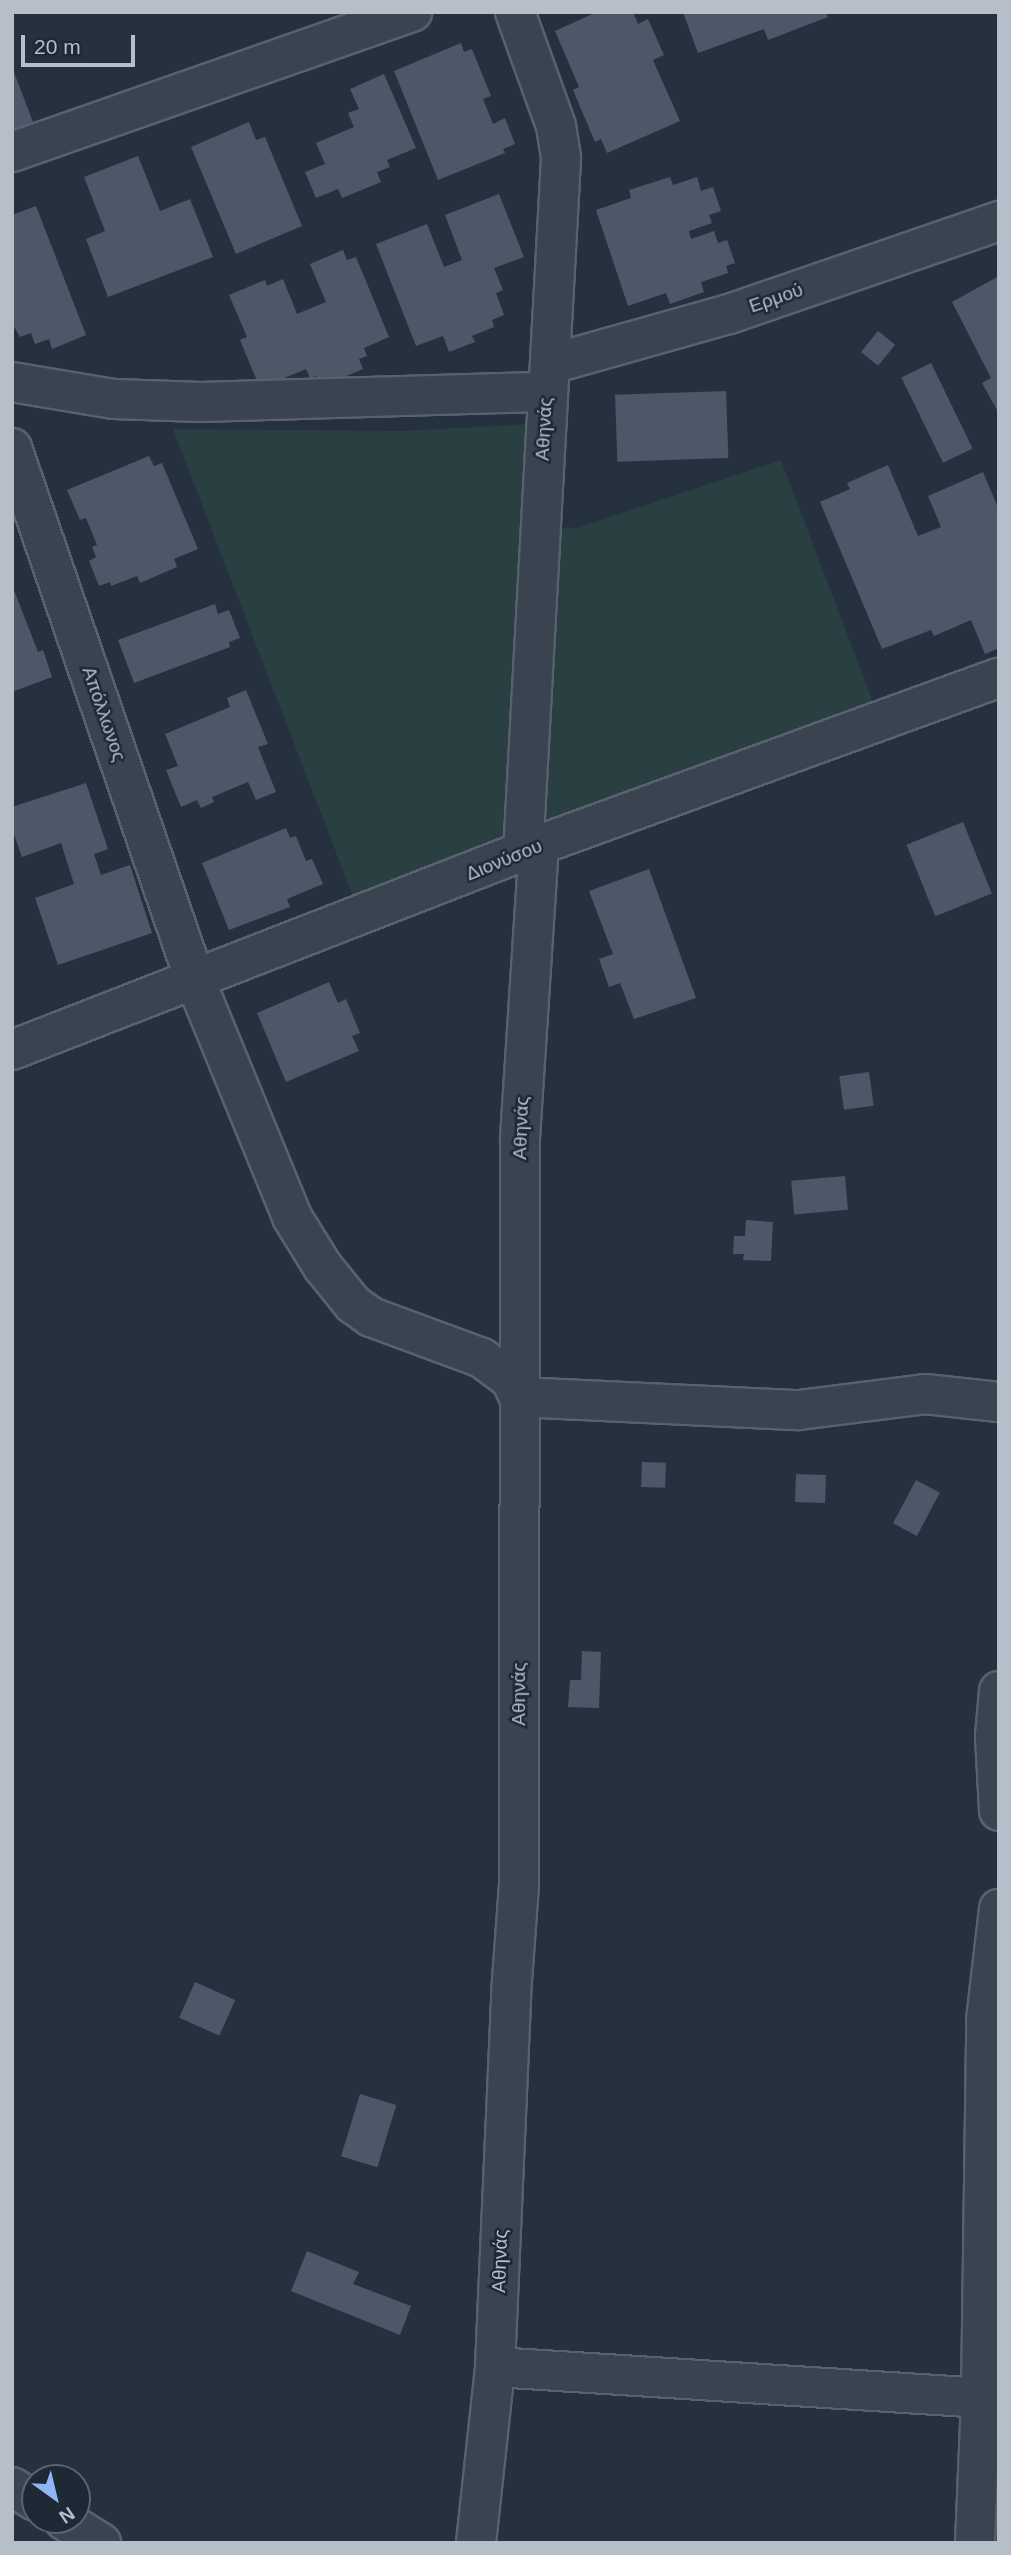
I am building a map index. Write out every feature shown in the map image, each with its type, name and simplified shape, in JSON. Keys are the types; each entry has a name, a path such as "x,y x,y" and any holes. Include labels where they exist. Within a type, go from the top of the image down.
{"street":[{"path":"12,152 412,12"},
{"name":"Αθηνάς","path":"475,2543 495,2367 511,1994 519,1884 520,1138 549,378 561,159 556,126 515,12"},
{"name":"Ερμού","path":"12,382 114,399 201,402 549,378 999,221"},
{"name":"Απόλλωνος","path":"12,448 195,980 292,1217 323,1267 353,1304 371,1317 482,1358 510,1380 519,1397"},
{"name":"Διονύσου","path":"12,1050 531,849 999,678"},
{"path":"519,1397 799,1410 925,1394 999,1402"},
{"path":"999,1691 995,1736 999,1811"},
{"path":"975,2543 990,2398 986,2020 999,1909"},
{"path":"495,2367 990,2398"}],"green space":[{"path":"532,424 529,526 577,528 781,460 874,705 354,899 173,429 402,431"}],"building":[{"path":"597,12 633,12 638,24 648,19 664,55 653,60 680,121 607,153 601,139 595,142 573,90 579,87 555,31"},
{"path":"683,12 826,12 828,17 768,40 764,29 698,53"},
{"path":"461,43 464,52 472,49 491,96 483,99 493,124 505,118 515,144 503,149 505,153 438,180 394,71"},
{"path":"12,67 33,122 12,130"},
{"path":"384,74 416,148 387,160 390,167 377,172 381,182 342,198 338,189 316,198 305,172 325,164 316,143 354,127 348,113 359,109 350,89"},
{"path":"249,122 256,140 265,137 302,226 236,254 191,147"},
{"path":"138,156 160,211 190,199 213,257 108,297 86,239 105,231 84,177"},
{"path":"670,177 673,185 697,177 701,191 713,187 721,211 709,215 712,223 689,231 691,239 714,231 718,243 727,240 735,263 726,266 728,273 701,282 704,292 670,304 666,293 628,306 596,210 631,198 629,190"},
{"path":"499,194 524,257 494,268 503,290 496,293 504,315 492,320 494,327 472,336 475,342 449,352 443,336 416,346 376,244 427,224 444,267 462,260 445,215"},
{"path":"36,206 86,335 52,349 49,339 35,344 31,333 20,337 12,323 12,215"},
{"path":"343,250 347,260 356,257 389,337 364,348 367,356 359,359 363,369 320,387 316,376 310,378 306,369 260,388 240,340 247,337 229,295 265,280 267,286 283,279 297,314 326,302 310,264"},
{"path":"999,276 997,410 982,383 991,378 952,302"},
{"path":"878,331 895,345 878,366 861,352"},
{"path":"931,363 973,448 943,463 901,377"},
{"path":"726,391 728,458 617,462 615,395"},
{"path":"149,456 154,466 162,463 198,549 174,559 177,567 140,583 137,576 111,586 110,582 99,586 89,561 96,557 92,547 97,545 86,518 80,520 67,490"},
{"path":"888,465 918,536 941,527 928,496 983,472 999,510 999,648 985,654 971,620 934,636 931,630 882,649 820,502 850,489 847,483"},
{"path":"12,585 38,652 43,650 52,677 12,692"},
{"path":"215,604 218,614 229,610 240,638 229,642 230,647 134,683 118,640"},
{"path":"246,690 268,744 258,747 276,792 256,800 248,782 212,797 214,802 201,808 197,800 181,807 166,770 178,766 165,734 230,707 227,698"},
{"path":"86,783 108,849 94,854 101,875 130,865 152,933 58,965 35,898 74,884 61,843 22,857 12,829 12,807"},
{"path":"963,822 992,893 935,916 906,845"},
{"path":"286,828 290,838 296,836 306,861 312,859 323,884 287,899 290,907 229,930 202,863"},
{"path":"649,869 696,998 634,1019 620,983 609,987 599,959 613,954 589,891"},
{"path":"329,982 338,1003 346,999 360,1033 352,1036 359,1051 286,1082 257,1013"},
{"path":"869,1072 874,1106 844,1110 839,1076"},
{"path":"845,1176 848,1210 794,1215 791,1181"},
{"path":"746,1220 773,1222 771,1261 743,1260 744,1254 733,1254 734,1236 745,1236"},
{"path":"642,1462 666,1463 665,1488 641,1487"},
{"path":"796,1474 826,1475 825,1503 795,1502"},
{"path":"916,1480 940,1493 917,1536 893,1523"},
{"path":"582,1651 601,1652 599,1708 568,1707 570,1680 581,1680"},
{"path":"195,1982 235,2000 219,2036 179,2018"},
{"path":"360,2094 396,2105 377,2167 341,2156"},
{"path":"307,2251 359,2272 353,2284 411,2306 400,2335 291,2291"}]}
